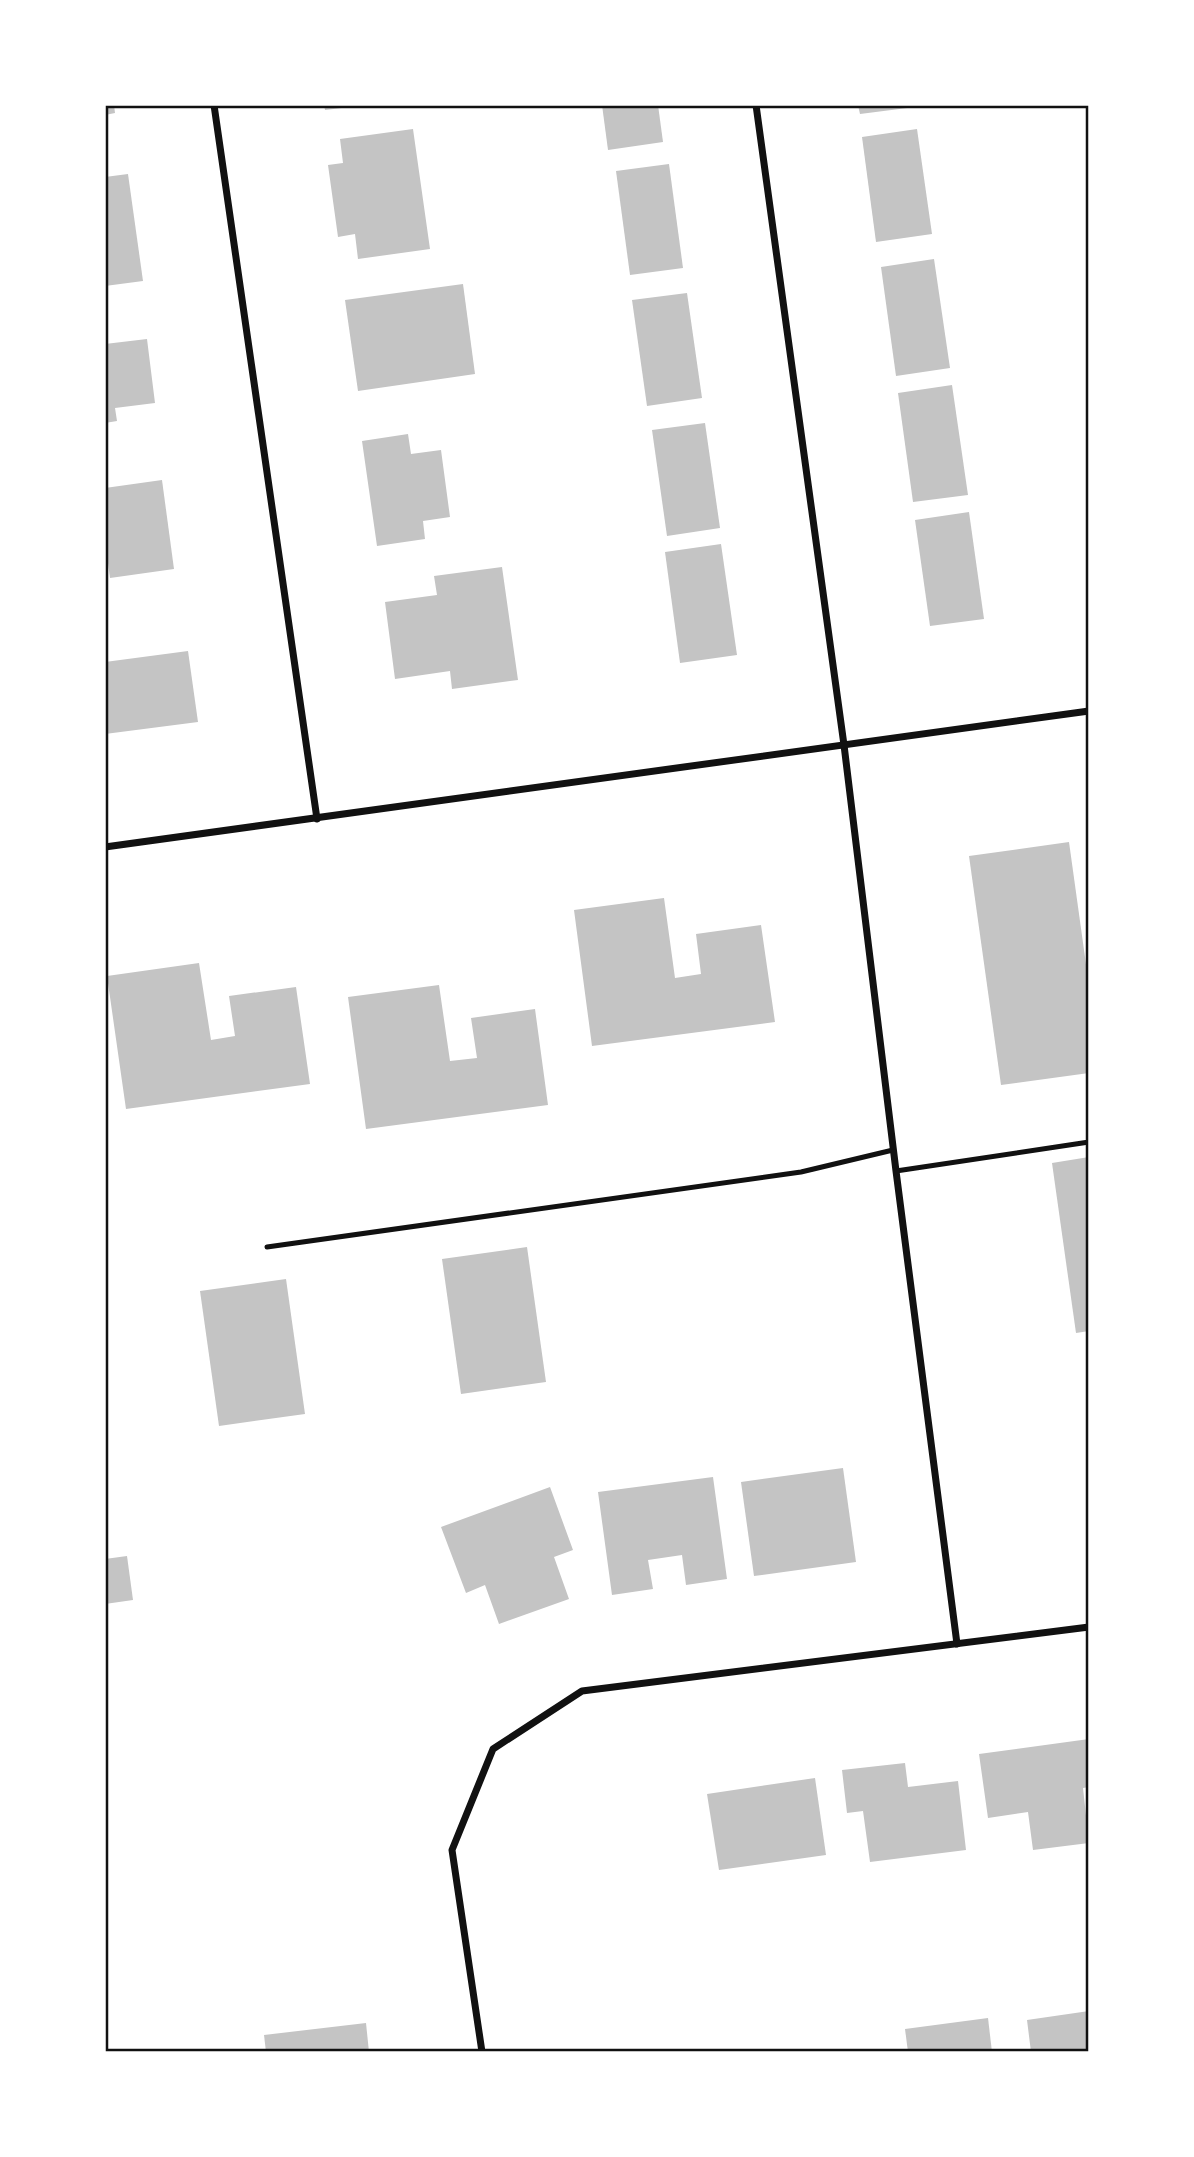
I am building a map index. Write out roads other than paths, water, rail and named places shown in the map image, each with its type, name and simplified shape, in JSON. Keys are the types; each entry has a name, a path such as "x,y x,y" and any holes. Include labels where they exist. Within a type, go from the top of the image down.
{"street":[{"path":"214,105 317,819"},
{"path":"756,105 844,745 957,1644"},
{"path":"105,847 1089,711"},
{"path":"482,2052 452,1850 493,1749 582,1690 1089,1627"}],"lane":[{"path":"896,1171 1089,1142"},
{"path":"267,1247 801,1172 894,1150"}]}
